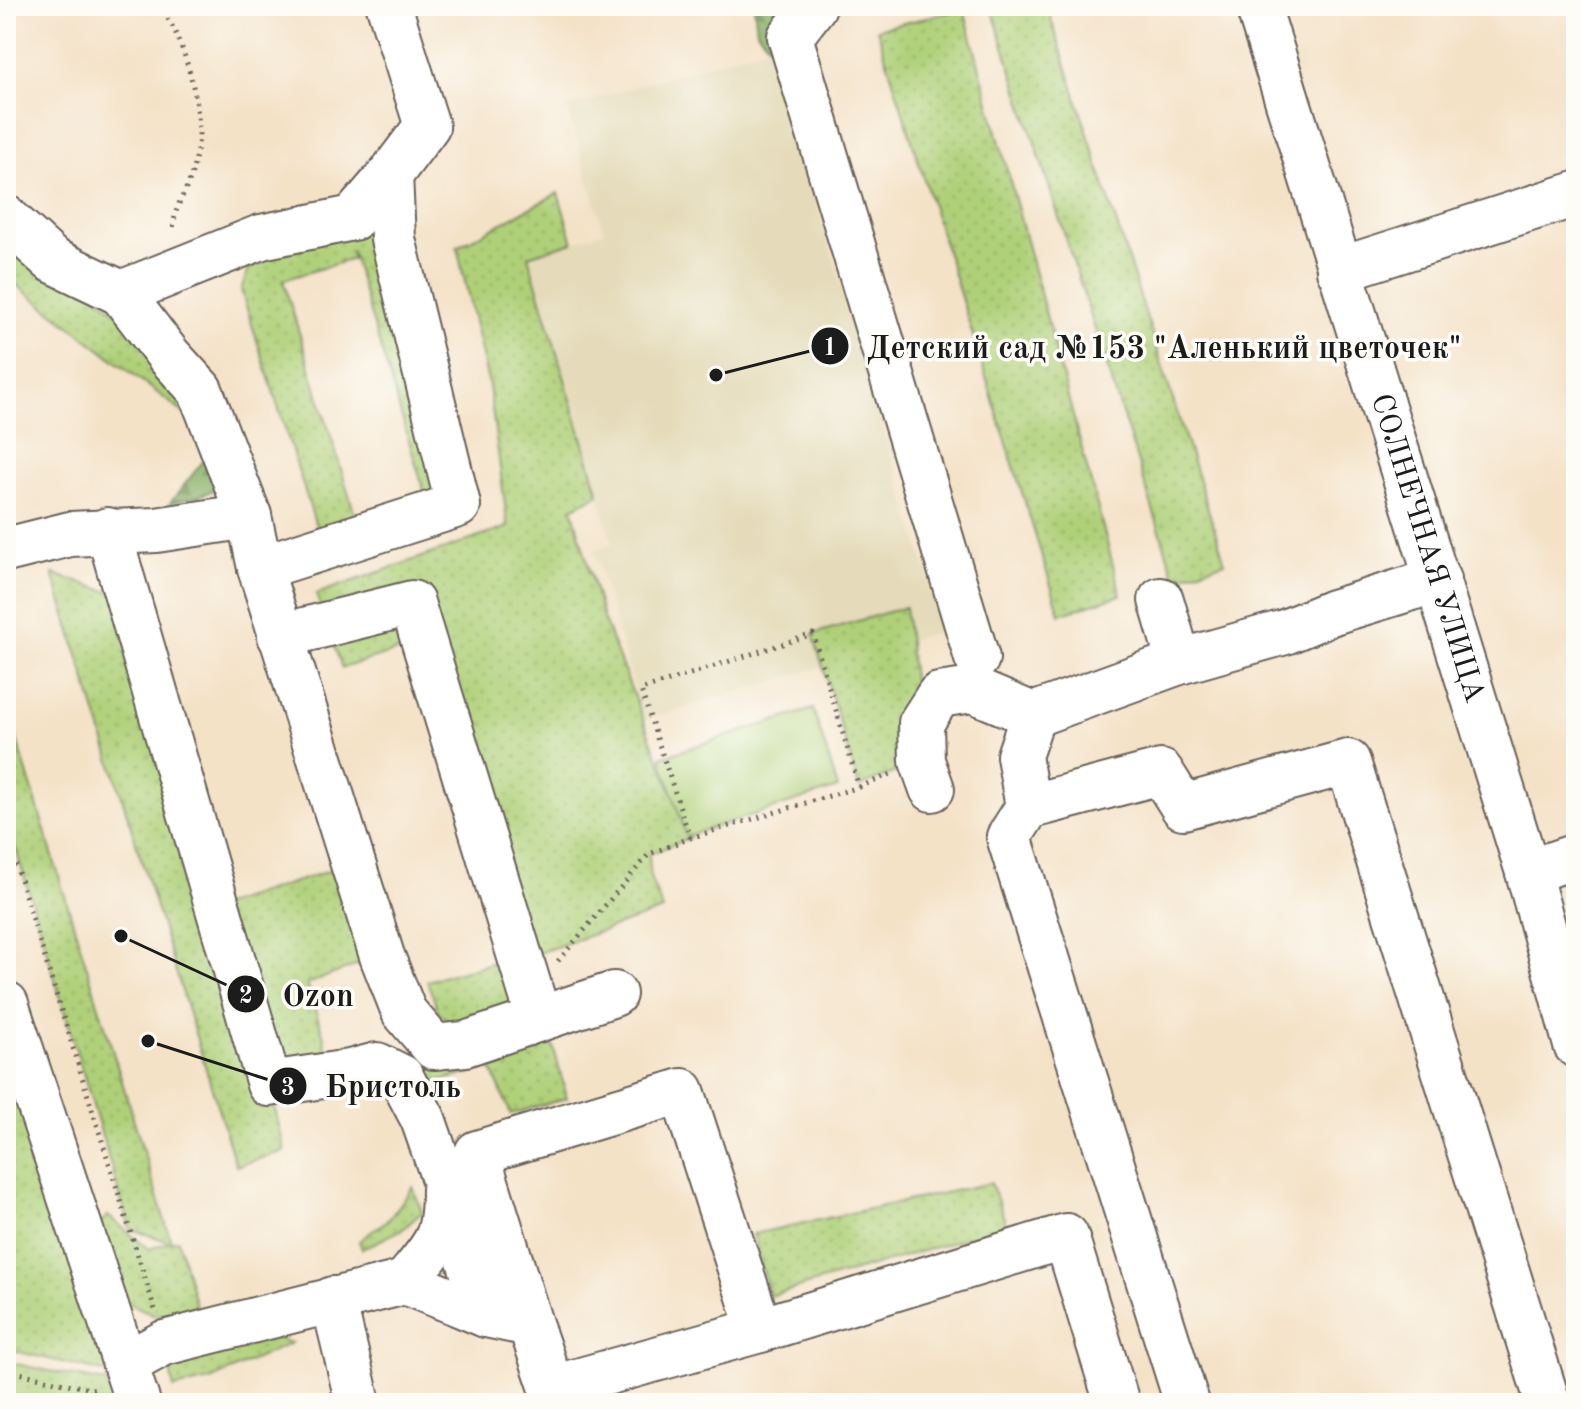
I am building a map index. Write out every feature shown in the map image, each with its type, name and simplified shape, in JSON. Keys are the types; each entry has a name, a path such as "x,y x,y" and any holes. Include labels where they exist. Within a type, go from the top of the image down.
{"main road":[{"path":"121,293 261,237 353,218 427,126 389,6"},
{"path":"814,6 790,37 977,658"},
{"name":"СОЛНЕЧНАЯ УЛИЦА","path":"1258,6 1528,872 1576,1045"},
{"path":"260,568 458,505 393,239 390,175"},
{"path":"1339,270 1576,194"},
{"path":"6,218 52,260 121,293 169,356 200,390 249,516 280,636 382,956 404,1012 434,1047 465,1044 535,1006 614,994"},
{"path":"6,550 70,534 156,530 249,516"},
{"path":"108,530 269,1084 377,1065 401,1077 423,1119 486,1315"},
{"path":"932,789 922,761 921,723 939,695 973,690 1033,715 1179,662 1285,632 1333,612 1438,580"},
{"path":"1161,600 1179,662"},
{"path":"280,636 412,603 535,1006"},
{"path":"1033,715 1019,756 1028,807 1009,837 1187,1403"},
{"path":"1028,807 1161,772 1183,807 1348,762 1548,1403"},
{"path":"1528,872 1576,856"},
{"path":"6,1004 143,1370 333,1299 405,1282 486,1315 530,1324"},
{"path":"760,1330 682,1091 477,1153 554,1395 1066,1236 1117,1403"},
{"path":"405,1282 438,1242 444,1216 444,1179"},
{"path":"333,1299 358,1403"}],"path":[{"path":"158,6 166,14 179,44 195,94 199,136 192,174 174,212"},
{"path":"535,1006 649,854 690,838 859,787 813,634 641,690 690,838"},
{"path":"6,834 143,1370 90,1389 6,1370"}],"shaded area":[{"path":"770,46 944,630 644,720 594,550 613,544 528,255 604,232 567,107"}],"green space":[{"path":"754,6 812,6 770,46 757,31"},
{"path":"991,6 1047,6 1225,562 1175,578"},
{"path":"964,9 1121,595 1060,614 877,29"},
{"path":"558,193 573,242 528,256 599,494 572,508 603,618 690,838 649,854 651,880 663,910 521,959 534,1003 459,1029 439,1013 427,981 516,956 414,646 342,668 316,594 508,527 489,386 457,247"},
{"path":"6,216 118,314 219,440 6,277"},
{"path":"392,216 453,486 426,497 351,250 352,259 283,280 356,518 323,548 241,290 254,255"},
{"path":"219,441 220,487 170,503"},
{"path":"53,574 129,598 218,907 353,863 382,956 307,984 331,1071 269,1084 285,1151 236,1166"},
{"path":"905,607 922,761 859,787 813,634"},
{"path":"6,704 171,1241 178,1240 196,1306 157,1316 126,1302 97,1226 108,1216 149,1249 170,1242 130,1229 6,816"},
{"path":"813,709 838,788 686,836 661,757"},
{"path":"6,1019 108,1373 6,1349"},
{"path":"549,1030 567,1098 511,1114 491,1068 436,1082 415,1070 406,1058 422,1049"},
{"path":"991,1183 1007,1226 770,1296 753,1234"},
{"path":"413,1187 422,1212 403,1229 362,1249 359,1241 390,1218"},
{"path":"259,1333 291,1343 210,1380 174,1388 164,1343"},
{"path":"6,1362 109,1383 115,1403 6,1403"}],"place":[{"name":"Детский сад №153 \"Аленький цветочек\"","path":"716,375"},
{"name":"Ozon","path":"121,936"},
{"name":"Бристоль","path":"148,1041"}]}
